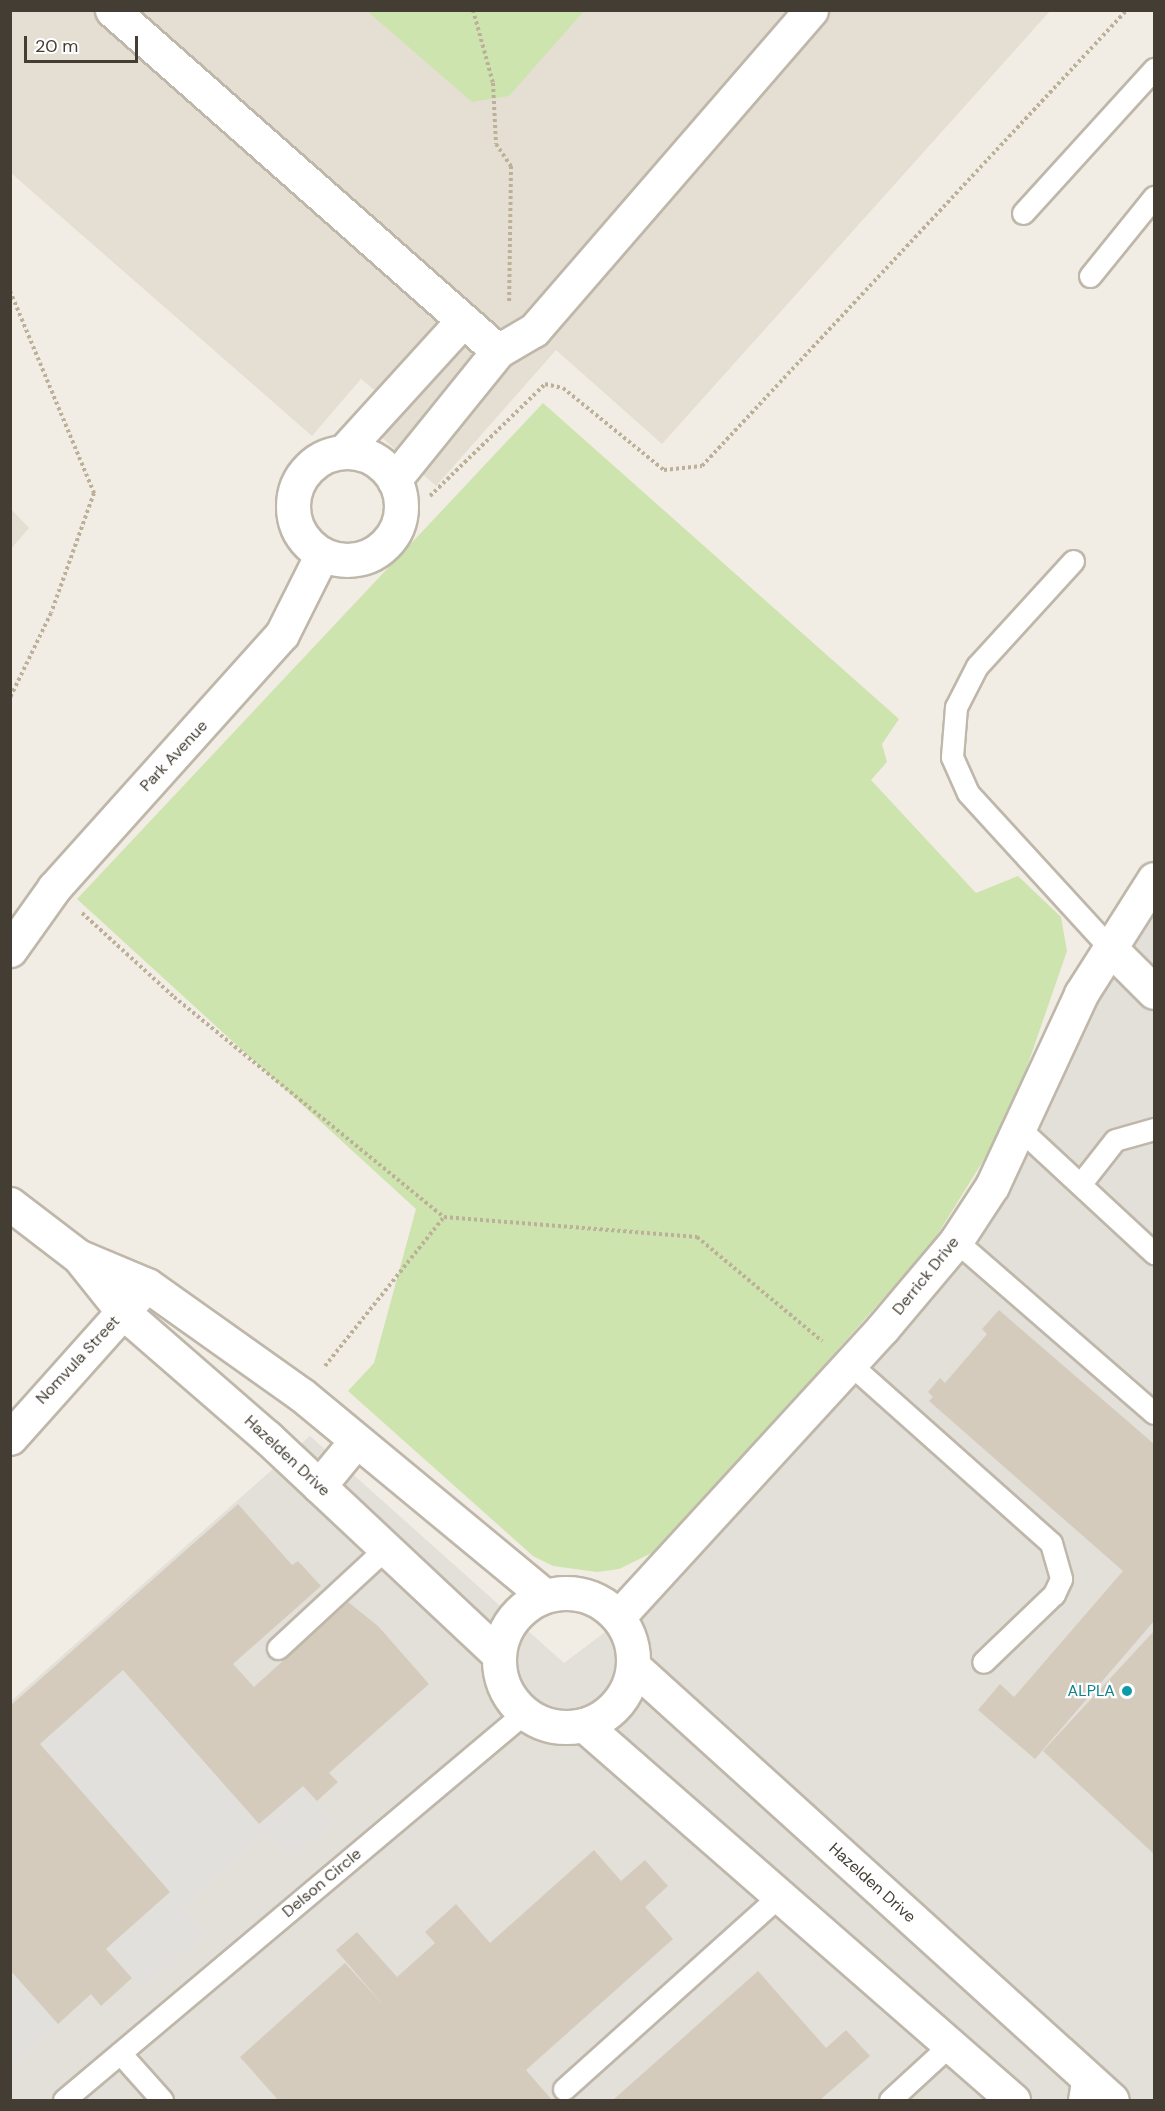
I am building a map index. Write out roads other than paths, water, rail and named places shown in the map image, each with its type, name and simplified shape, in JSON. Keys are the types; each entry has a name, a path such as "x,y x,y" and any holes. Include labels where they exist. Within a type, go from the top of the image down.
{"street":[{"path":"112,10 498,351"},
{"path":"463,321 344,451 312,465 295,494 298,529 322,554 340,559 375,552 389,541 398,493 498,351 534,330 811,10"},
{"path":"344,451 377,460 398,493"},
{"name":"Park Avenue","path":"10,950 54,888 254,669 300,605 322,554"},
{"name":"Derrick Drive","path":"618,1617 850,1364 956,1241 1020,1130 1081,994 1155,879"},
{"path":"1110,948 1155,992"},
{"name":"Hazelden Drive","path":"10,1204 79,1257 123,1312 319,1486 498,1654"},
{"name":"Hazelden Drive","path":"79,1257 147,1285 302,1395 544,1595"},
{"name":"Nomvula Street","path":"10,1438 147,1285"},
{"path":"319,1486 356,1441"},
{"path":"544,1595 588,1597 618,1617 632,1646 633,1666 618,1702 584,1725 553,1726 524,1713 504,1686 498,1654 505,1629 522,1608 544,1595"},
{"name":"Hazelden Drive","path":"633,1666 1081,2087 1112,2100"},
{"path":"584,1725 952,2043 1013,2100"}],"lane":[{"path":"1023,213 1155,69"},
{"path":"1090,276 1155,197"},
{"path":"1073,561 977,666 956,707 952,757 968,793 1110,948"},
{"path":"1082,1182 1115,1140 1132,1131 1155,1129"},
{"path":"1020,1130 1082,1182 1155,1253"},
{"path":"956,1241 1155,1413"},
{"path":"850,1364 1051,1543 1060,1579 1054,1594 983,1662"},
{"path":"278,1648 386,1548"},
{"name":"Delson Circle","path":"64,2100 524,1713"},
{"path":"564,2089 781,1894"},
{"path":"890,2100 952,2043"},
{"path":"120,2053 162,2100"}],"place":[{"name":"ALPLA","path":"1127,1691"}]}
